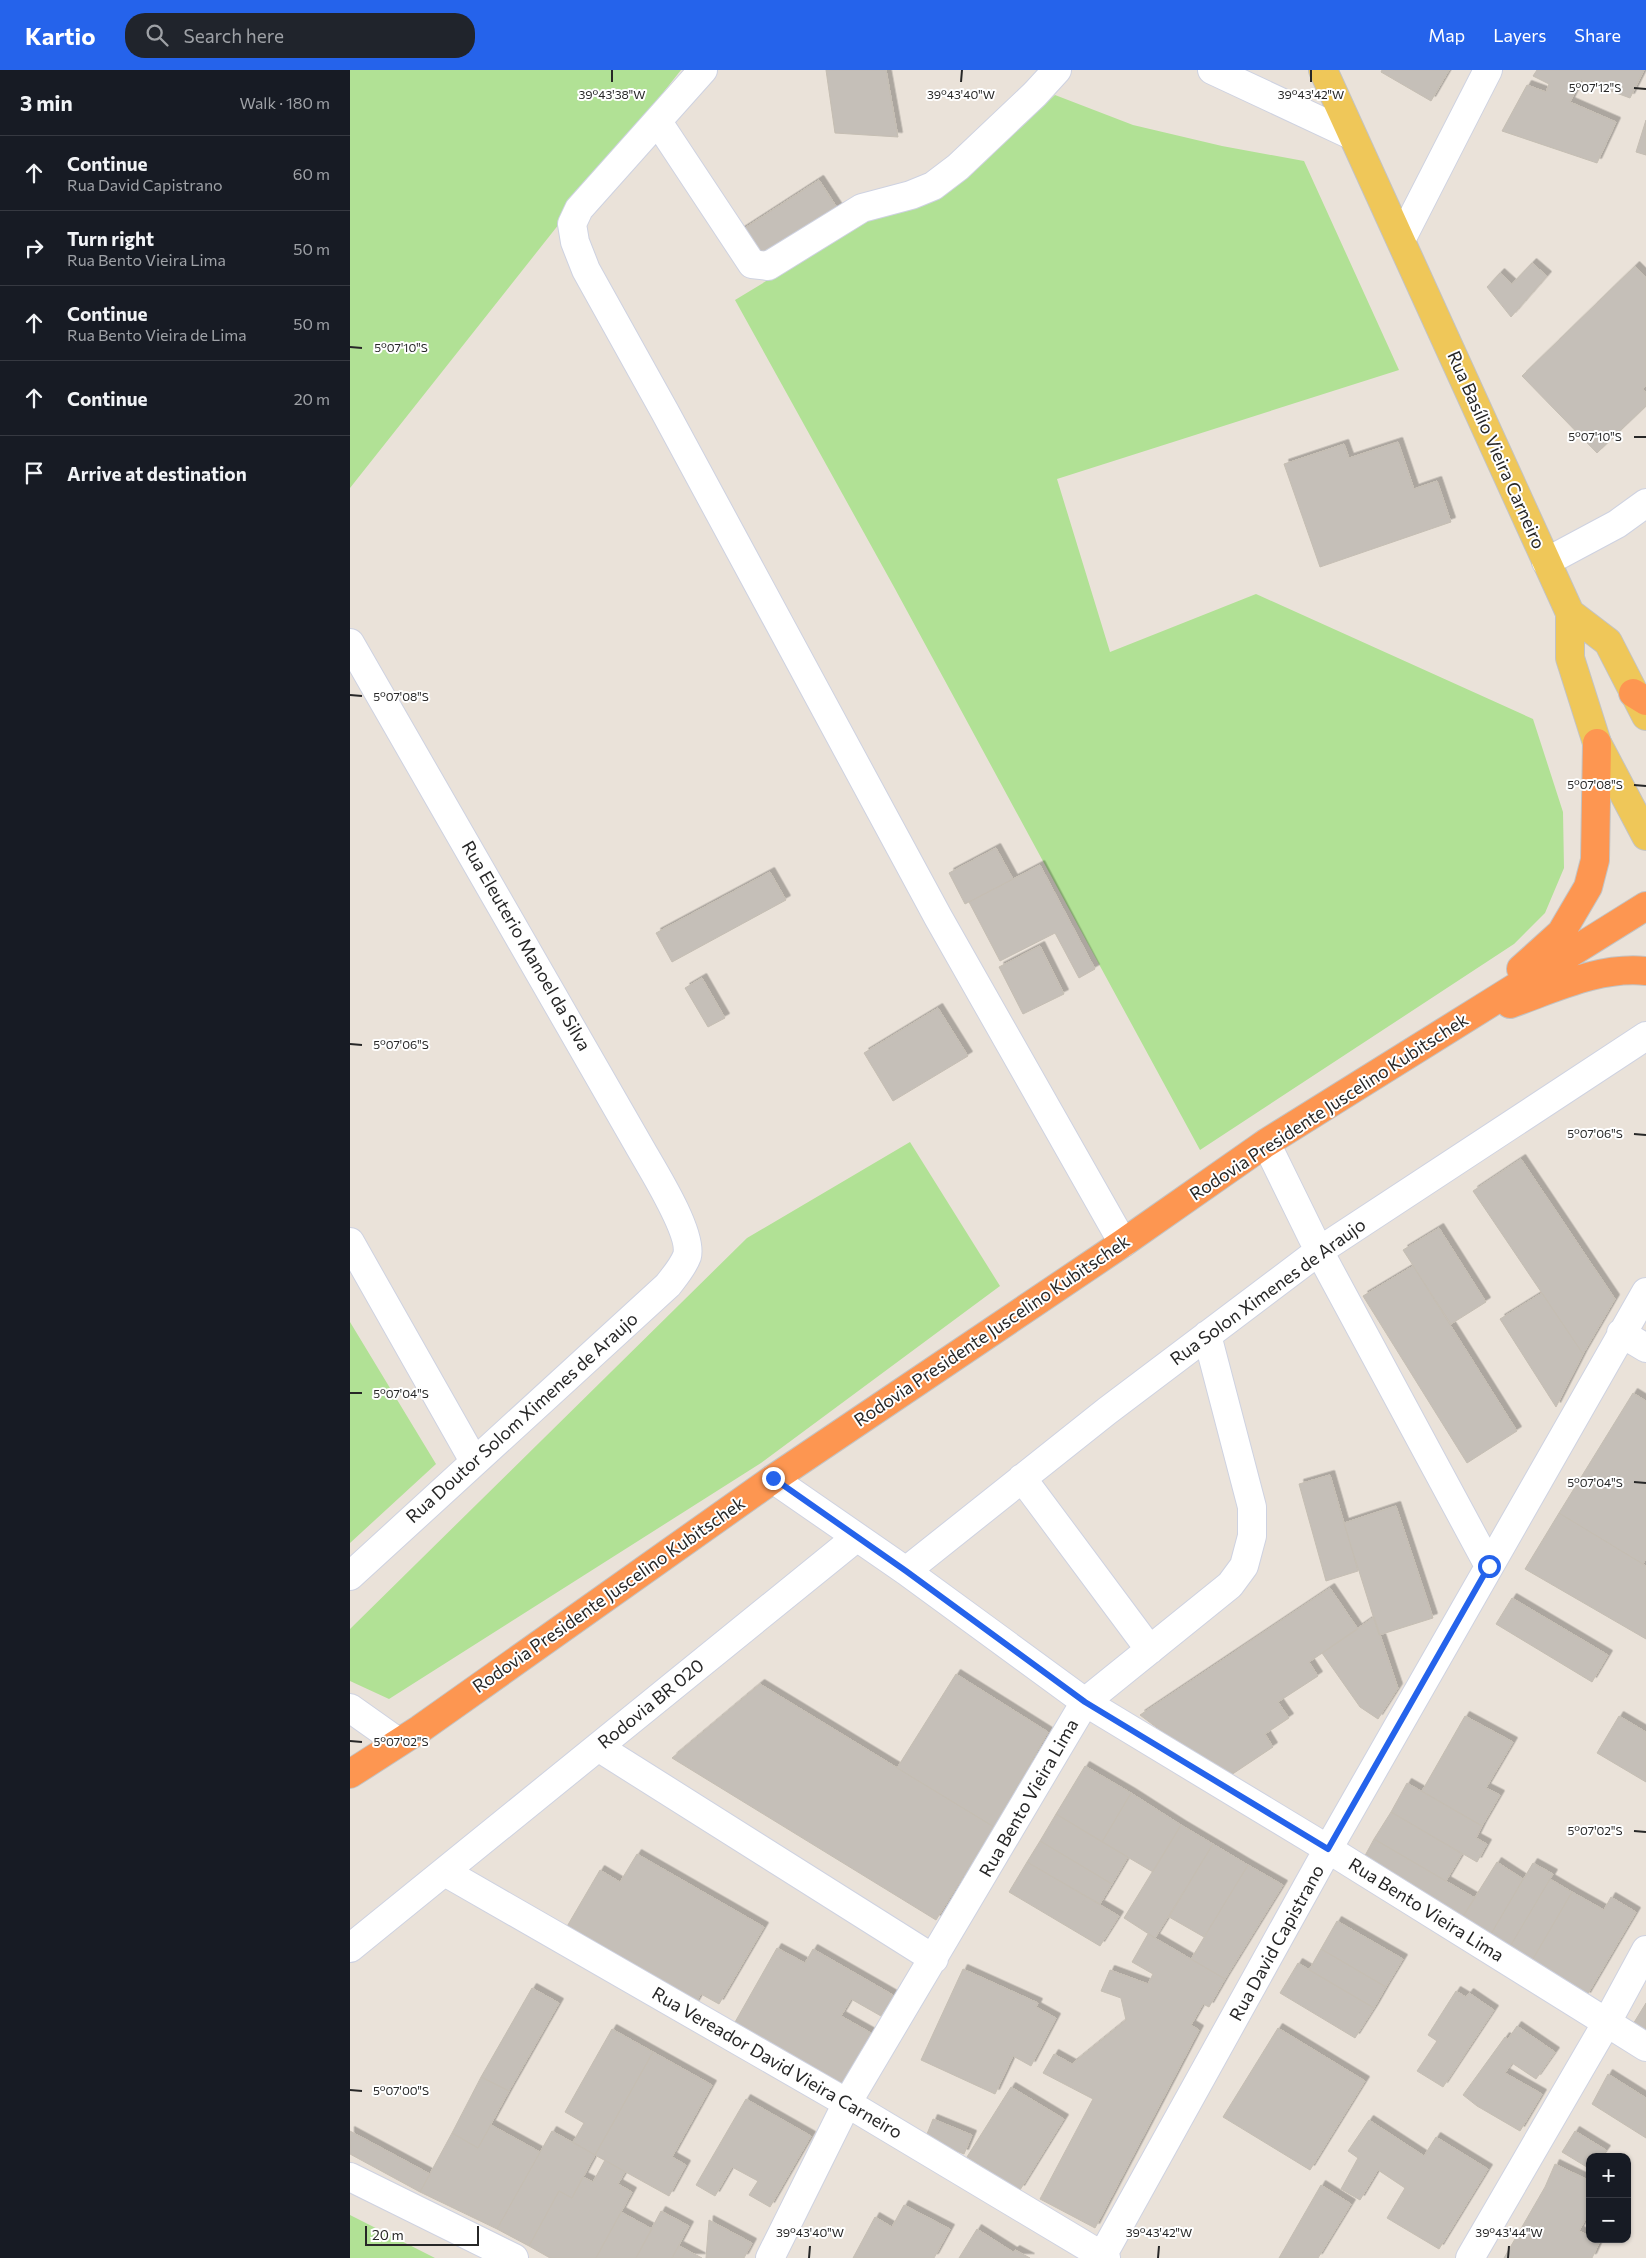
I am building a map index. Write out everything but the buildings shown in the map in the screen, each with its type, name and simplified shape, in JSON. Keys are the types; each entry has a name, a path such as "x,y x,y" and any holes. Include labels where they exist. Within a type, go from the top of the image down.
{"highway":[{"path":"1464,1020 1561,933 1588,887 1595,860 1597,743"},
{"name":"Rodovia Presidente Juscelino Kubitschek","path":"350,1774 773,1478 1123,1243 1266,1143 1646,906"},
{"path":"1464,1020 1589,976 1632,970 1646,971"}],"main road":[{"name":"Rua Basílio Vieira Carneiro","path":"1323,70 1570,613 1570,658 1597,743 1646,836"},
{"path":"1570,613 1608,642 1642,704"}],"street":[{"path":"703,70 579,209 572,224 575,242 586,270 938,916 1123,1243"},
{"path":"658,122 748,259 756,266 768,266 862,208 910,196 932,186 958,168 1035,94 1057,70"},
{"path":"1212,70 1351,135"},
{"path":"1401,240 1488,70"},
{"path":"1546,562 1617,524 1646,503"},
{"name":"Rua Eleuterio Manoel da Silva","path":"350,643 678,1216 687,1255"},
{"name":"Rua Solon Ximenes de Araujo","path":"906,1571 1022,1478 1319,1251 1646,1036"},
{"path":"1266,1143 1319,1251 1489,1566"},
{"path":"350,1242 474,1461"},
{"name":"Rua Doutor Solom Ximenes de Araujo","path":"350,1576 668,1285 681,1268 687,1255"},
{"name":"Rua David Capistrano","path":"1103,2257 1328,1849 1646,1292"},
{"path":"1621,1333 1646,1348"},
{"path":"773,1478 906,1571 1085,1702 1230,1585 1244,1566 1252,1536 1252,1507 1207,1335"},
{"path":"1022,1478 1150,1650"},
{"name":"Rodovia BR 020","path":"350,1948 857,1537"},
{"name":"Rua Bento Vieira Lima","path":"770,2258 847,2103 1085,1702 1328,1849 1646,2047"},
{"path":"350,1708 398,1742"},
{"path":"598,1747 934,1958"},
{"name":"Rua Vereador David Vieira Carneiro","path":"445,1872 847,2103 1103,2257"},
{"path":"1470,2258 1607,2022 1646,1950"},
{"path":"350,2177 514,2258"}],"green space":[{"path":"350,70 681,70 350,488"},
{"path":"1055,95 1133,125 1222,146 1304,161 1399,370 1057,479 1110,652 1256,594 1533,719 1563,812 1564,868 1545,913 1514,944 1200,1150 894,587 735,300 865,221 940,199"},
{"path":"910,1142 1000,1286 761,1463 389,1699 350,1681 350,1629 747,1238"},
{"path":"350,1322 436,1464 350,1543"},
{"path":"350,2215 435,2258 350,2258"}],"route":[{"path":"773,1478 906,1571 1085,1702 1328,1849 1489,1566"}]}
